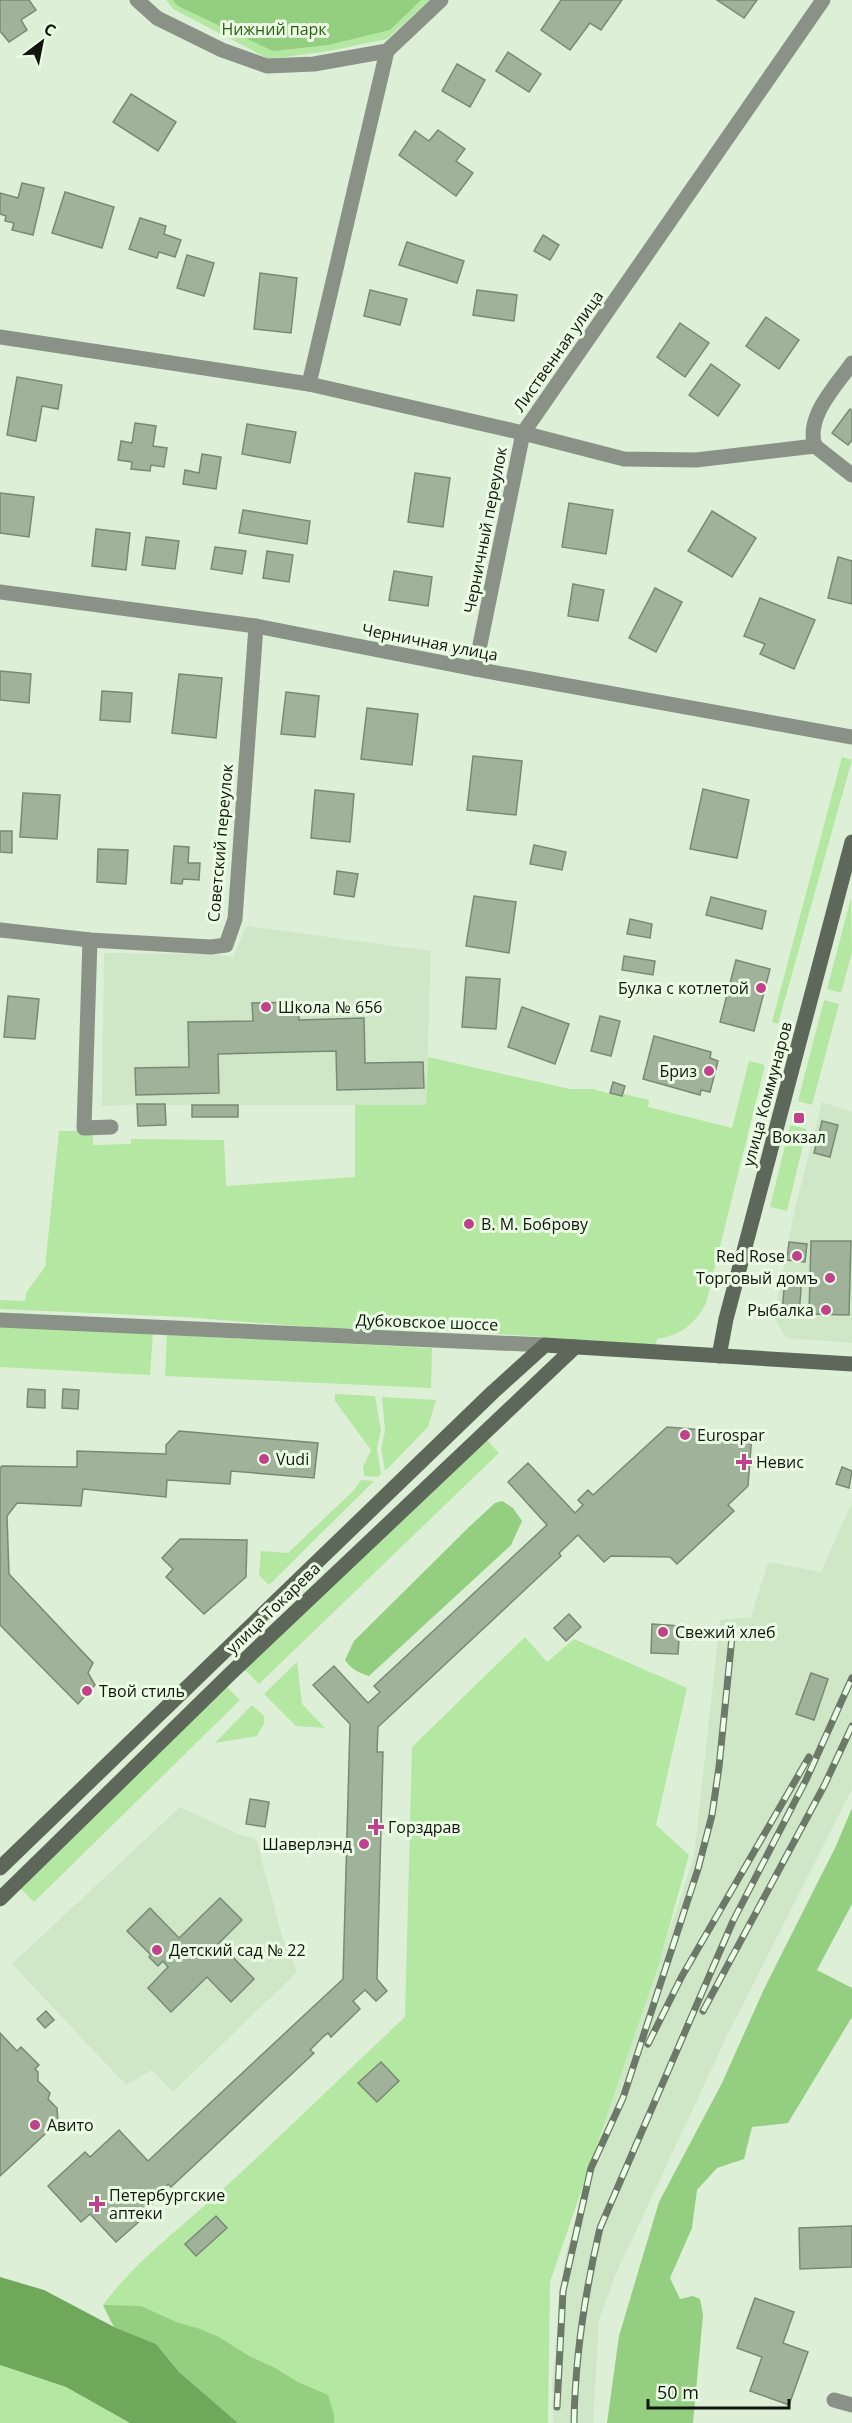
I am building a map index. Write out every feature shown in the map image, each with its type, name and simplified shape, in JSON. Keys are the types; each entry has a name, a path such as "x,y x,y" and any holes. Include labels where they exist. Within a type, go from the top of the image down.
{"main road":[{"name":"улица Коммунаров","path":"719,1356 726,1320 852,842"},
{"name":"Дубковское шоссе","path":"545,1345 852,1364"},
{"name":"улица Токарева","path":"0,1868 493,1392 545,1345"},
{"name":"улица Токарева","path":"0,1899 231,1673 575,1347"}],"street":[{"path":"137,0 157,18 222,50 267,66 314,64 387,51 441,0"},
{"name":"Лиственная улица","path":"0,337 309,384 523,433 823,0"},
{"path":"309,384 387,51"},
{"path":"852,363 818,412 812,435 815,446 852,475"},
{"path":"523,433 624,459 696,460 815,446"},
{"name":"Черничный переулок","path":"475,669 523,433"},
{"name":"Черничная улица","path":"0,592 256,626 475,669 852,737"},
{"name":"Советский переулок","path":"0,930 90,940 211,947 226,945 234,919 256,626"},
{"path":"90,940 84,1128 111,1128"},
{"name":"Дубковское шоссе","path":"0,1320 545,1345"},
{"path":"834,2400 852,2405"}],"shaded area":[{"name":"Школа № 656","path":"246,926 431,951 426,1105 165,1105 165,1103 102,1106 104,953 211,954 233,957"},
{"path":"822,1102 852,1112 852,1343 786,1338 774,1317 794,1213"},
{"path":"852,1502 852,1789 727,2036 615,2276 599,2320 593,2423 553,2423 552,2383 565,2257 591,2164 694,1857 720,1620 751,1617 768,1562 821,1572"},
{"name":"Детский сад № 22","path":"180,1807 240,1835 256,1839 282,1936 297,1972 173,2092 152,2070 126,2085 12,1964"},
{"path":"0,2277 44,2290 114,2327 156,2344 179,2372 238,2423 130,2423 66,2387 0,2365"}],"green space":[{"name":"Нижний парк","path":"166,0 430,0 387,39 329,51 269,59 173,9"},
{"name":"Нижний парк","path":"173,0 421,0 390,30 328,45 273,51 178,6"},
{"path":"842,757 852,760 778,1024 772,1022"},
{"path":"851,898 852,952 841,993 827,989"},
{"path":"824,1000 839,1004 812,1105 798,1101"},
{"path":"428,1057 570,1089 593,1089 622,1097 624,1094 649,1100 648,1107 732,1128 749,1061 765,1065 706,1303 692,1323 680,1332 657,1339 656,1345 373,1326 338,1329 183,1317 0,1309 0,1300 25,1301 26,1293 45,1267 59,1131 93,1131 93,1145 131,1144 131,1139 224,1140 226,1186 355,1177 355,1105 426,1105"},
{"path":"790,1125 807,1129 787,1211 770,1207"},
{"path":"0,1326 153,1333 150,1375 0,1367"},
{"path":"167,1335 432,1348 431,1388 165,1376"},
{"path":"335,1394 375,1396 381,1430 377,1448 381,1474 378,1477 364,1476 363,1467 371,1450 335,1401"},
{"path":"382,1397 436,1400 428,1427 385,1471 381,1448 385,1431"},
{"path":"485,1438 499,1453 259,1684 244,1669"},
{"path":"361,1480 374,1481 269,1585 259,1575 261,1551 288,1553 354,1490"},
{"path":"502,1501 513,1508 522,1521 511,1545 369,1676 350,1666 345,1660 354,1641 469,1527 495,1503"},
{"path":"525,1637 547,1662 574,1639 687,1688 656,1825 689,1855 659,1964 550,2282 548,2423 238,2423 179,2372 156,2344 114,2327 103,2305 140,2263 236,2177 405,2017 412,1747"},
{"path":"297,1662 302,1704 325,1728 296,1726 264,1694"},
{"path":"226,1686 240,1700 34,1902 20,1888"},
{"path":"252,1705 264,1716 264,1724 257,1736 215,1743"},
{"path":"852,1808 852,1904 817,1970 852,1988 852,2017 788,2123 752,2127 744,2159 717,2168 697,2190 692,2228 670,2278 680,2299 693,2296 700,2299 703,2315 693,2423 607,2423 619,2336 659,2202 722,2083 764,1989 836,1846"},
{"path":"103,2305 141,2306 176,2322 219,2337 249,2356 328,2395 334,2423 238,2423 179,2372 156,2344 114,2327"},
{"path":"0,2365 66,2387 130,2423 0,2423"}],"building":[{"path":"0,0 29,0 36,10 21,20 27,30 9,42 0,31"},
{"path":"561,0 622,0 601,30 590,23 570,50 541,30"},
{"path":"717,0 757,0 744,18"},
{"path":"508,52 541,74 529,92 496,71"},
{"path":"457,64 485,80 470,107 442,91"},
{"path":"131,94 176,122 158,151 113,122"},
{"path":"438,130 465,149 456,161 473,173 456,196 399,155 415,131 429,141"},
{"path":"22,183 44,188 33,235 12,230 14,223 5,221 6,216 0,214 0,193 18,198"},
{"path":"65,192 114,207 102,248 52,233"},
{"path":"140,218 166,226 164,234 181,240 175,257 159,252 157,258 129,249"},
{"path":"543,235 559,245 550,260 534,251"},
{"path":"407,242 464,261 457,283 399,265"},
{"path":"187,255 214,263 204,296 177,288"},
{"path":"260,273 297,278 291,333 254,329"},
{"path":"370,290 407,299 400,325 364,316"},
{"path":"477,290 517,295 514,321 473,315"},
{"path":"766,317 799,340 779,369 746,346"},
{"path":"680,323 709,343 685,377 657,357"},
{"path":"711,364 740,385 718,416 689,395"},
{"path":"17,377 62,385 58,409 42,406 36,441 7,435"},
{"path":"850,409 852,411 852,440 848,445 832,433"},
{"path":"135,423 156,426 153,446 167,448 164,467 151,465 150,471 131,469 132,462 118,460 121,441 132,443"},
{"path":"247,424 296,432 290,463 242,454"},
{"path":"202,454 221,457 216,489 183,484 185,470 199,473"},
{"path":"415,473 450,478 443,527 408,522"},
{"path":"0,493 34,497 29,537 0,533"},
{"path":"569,503 613,510 606,554 562,547"},
{"path":"243,510 310,521 307,544 239,533"},
{"path":"712,511 756,538 732,577 688,551"},
{"path":"96,529 130,533 126,570 92,566"},
{"path":"146,537 179,541 175,569 142,565"},
{"path":"215,547 246,551 242,574 211,569"},
{"path":"267,551 293,555 289,582 263,578"},
{"path":"838,557 852,561 852,604 828,598"},
{"path":"394,571 432,577 428,606 389,600"},
{"path":"573,584 604,590 598,621 568,616"},
{"path":"655,588 682,602 656,652 629,638"},
{"path":"760,598 815,620 794,669 760,654 765,644 744,636"},
{"path":"0,671 31,674 29,703 0,700"},
{"path":"179,674 222,678 216,738 172,733"},
{"path":"102,691 132,693 130,722 100,720"},
{"path":"286,692 319,696 315,737 281,734"},
{"path":"367,708 418,714 412,765 361,759"},
{"path":"473,756 522,761 516,815 467,810"},
{"path":"703,789 749,800 737,858 690,849"},
{"path":"315,790 354,794 350,842 311,838"},
{"path":"23,793 60,795 57,839 20,837"},
{"path":"0,831 12,831 12,853 0,852"},
{"path":"534,845 566,852 562,870 530,864"},
{"path":"174,846 189,847 188,863 200,863 199,880 183,879 182,884 171,883"},
{"path":"98,849 128,850 126,884 97,882"},
{"path":"337,871 358,874 354,897 334,894"},
{"path":"474,896 516,902 509,953 466,946"},
{"path":"711,897 766,911 762,929 706,915"},
{"path":"630,919 652,924 650,938 627,934"},
{"path":"624,956 655,961 653,975 622,970"},
{"path":"736,960 770,969 754,1031 720,1022"},
{"path":"466,977 500,979 496,1029 462,1027"},
{"path":"8,996 39,999 35,1039 4,1037"},
{"path":"298,1002 299,1020 364,1018 365,1063 423,1062 424,1088 337,1090 336,1051 218,1054 219,1093 136,1095 135,1068 189,1067 188,1022 253,1021 252,1003"},
{"path":"522,1007 569,1024 555,1064 508,1047"},
{"path":"600,1016 620,1021 611,1056 591,1051"},
{"path":"654,1036 711,1052 710,1058 718,1061 710,1092 701,1090 700,1095 643,1079"},
{"path":"613,1082 625,1086 622,1096 610,1093"},
{"path":"137,1104 165,1104 166,1125 138,1126"},
{"path":"192,1105 238,1105 238,1117 192,1117"},
{"path":"822,1121 838,1125 830,1157 814,1153"},
{"name":"Торговый домъ","path":"811,1241 851,1241 849,1315 809,1314"},
{"name":"Red Rose","path":"789,1242 807,1244 805,1262 787,1260"},
{"path":"785,1275 802,1276 799,1315 782,1314"},
{"path":"28,1389 45,1390 45,1408 27,1407"},
{"path":"63,1389 79,1390 78,1409 62,1408"},
{"path":"667,1427 752,1434 748,1486 728,1505 734,1511 677,1564 670,1557 611,1556 604,1562 578,1535 559,1553 561,1556 378,1727 377,1752 383,1752 377,1979 387,1991 376,2001 365,1990 353,2001 360,2009 331,2037 328,2033 323,2037 310,2050 314,2053 171,2187 168,2184 139,2216 142,2219 116,2242 90,2214 81,2222 48,2186 85,2152 90,2157 119,2130 148,2161 343,1979 350,1724 313,1685 334,1666 368,1703 380,1692 374,1686 547,1525 508,1482 528,1463 575,1513 583,1505 578,1500 588,1490 593,1495"},
{"path":"179,1431 318,1443 314,1478 231,1471 230,1484 167,1480 166,1497 83,1489 81,1506 17,1503 7,1516 9,1574 93,1663 88,1673 95,1685 78,1704 0,1625 0,1468 2,1466 77,1467 77,1451 166,1454 166,1445"},
{"path":"842,1467 852,1471 849,1488 836,1484"},
{"path":"180,1539 247,1540 246,1577 204,1614 166,1577 173,1569 162,1558"},
{"path":"569,1614 581,1627 566,1641 554,1628"},
{"path":"652,1624 680,1626 678,1654 651,1653"},
{"path":"811,1673 828,1679 814,1720 796,1714"},
{"path":"250,1799 269,1802 265,1827 246,1824"},
{"path":"220,1898 242,1920 214,1948 219,1953 224,1948 254,1979 231,2002 207,1977 171,2012 148,1988 168,1967 163,1961 158,1966 149,1957 151,1955 127,1931 150,1908 179,1938"},
{"path":"46,2011 54,2020 45,2028 37,2019"},
{"path":"0,2033 17,2051 21,2047 39,2065 35,2069 38,2072 38,2081 50,2093 48,2099 57,2108 58,2122 0,2176"},
{"path":"381,2062 399,2081 377,2102 358,2083"},
{"path":"216,2216 227,2228 196,2256 185,2244"},
{"path":"852,2226 852,2267 800,2269 799,2228"},
{"path":"755,2298 794,2312 783,2343 808,2352 789,2405 750,2391 762,2357 737,2348"}],"railway":[{"path":"557,2407 563,2291 591,2168 623,2098 698,1869 712,1815 732,1637"},
{"path":"574,2423 576,2374 582,2325 600,2228 733,1921 806,1780 852,1678"},
{"path":"703,2011 824,1786 852,1726"},
{"path":"648,2044 682,1976 809,1757"}],"place":[{"name":"Булка с котлетой","path":"761,988"},
{"name":"Школа № 656","path":"266,1007"},
{"name":"Бриз","path":"709,1071"},
{"name":"Вокзал","path":"799,1118"},
{"name":"В. М. Боброву","path":"469,1224"},
{"name":"Red Rose","path":"797,1256"},
{"name":"Торговый домъ","path":"830,1278"},
{"name":"Рыбалка","path":"826,1310"},
{"name":"Eurospar","path":"685,1435"},
{"name":"Vudi","path":"264,1459"},
{"name":"Невис","path":"744,1462"},
{"name":"Свежий хлеб","path":"663,1632"},
{"name":"Твой стиль","path":"87,1691"},
{"name":"Горздрав","path":"376,1827"},
{"name":"Шаверлэнд","path":"364,1844"},
{"name":"Детский сад № 22","path":"157,1950"},
{"name":"Авито","path":"35,2125"},
{"name":"Петербургские аптеки","path":"97,2204"}]}
